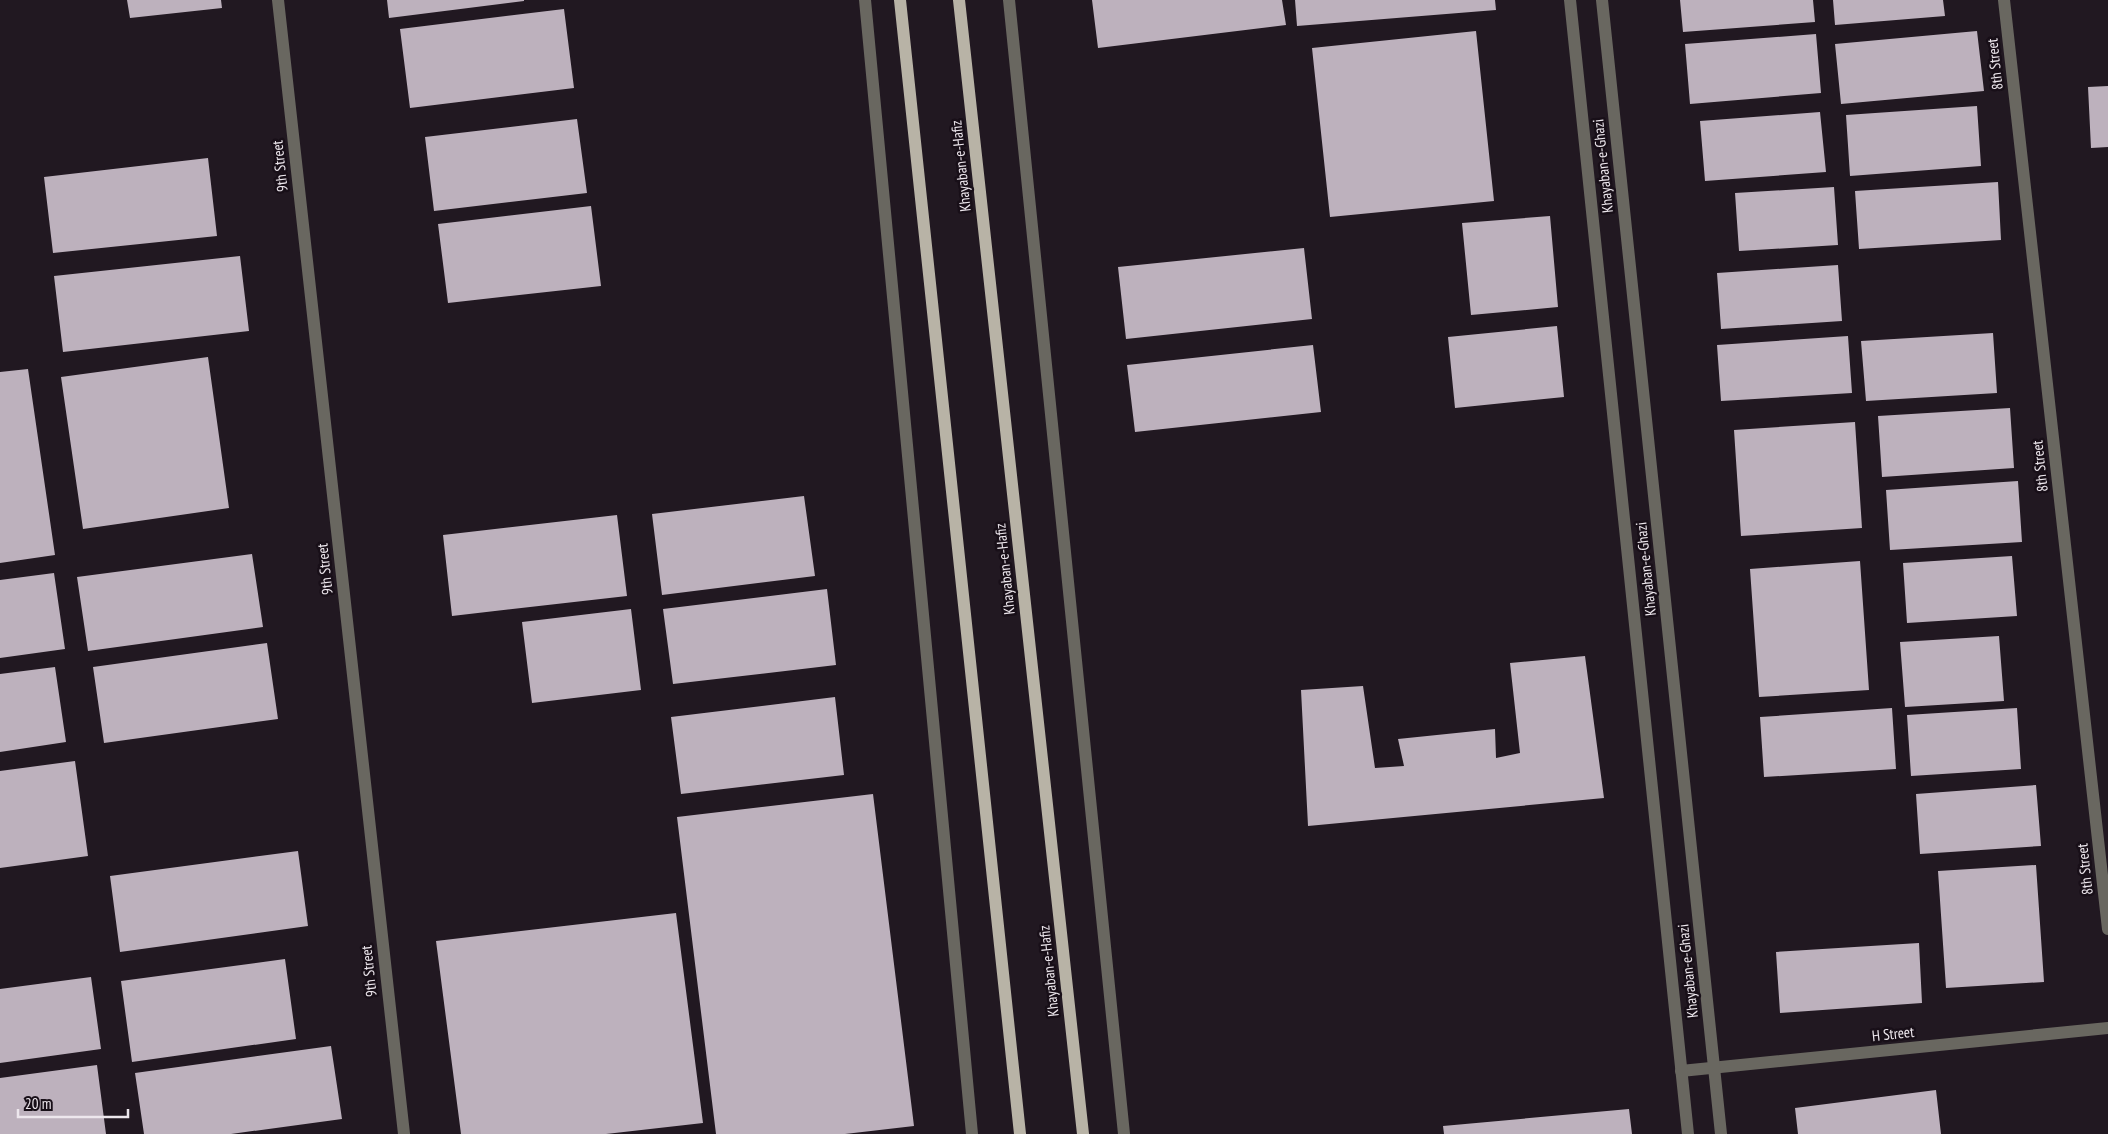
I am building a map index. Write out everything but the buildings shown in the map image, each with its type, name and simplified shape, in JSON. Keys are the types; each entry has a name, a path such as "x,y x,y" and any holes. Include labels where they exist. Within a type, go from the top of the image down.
{"main road":[{"path":"900,0 1020,1134"},
{"name":"Khayaban-e-Hafiz","path":"959,0 1084,1134"}],"street":[{"name":"9th Street","path":"278,0 404,1134"},
{"path":"865,0 972,1134"},
{"path":"1010,0 1124,1134"},
{"name":"Khayaban-e-Ghazi","path":"1570,0 1688,1134"},
{"name":"Khayaban-e-Ghazi","path":"1602,0 1721,1134"},
{"name":"8th Street","path":"2004,0 2108,929"},
{"name":"H Street","path":"1681,1071 2108,1028"}]}
